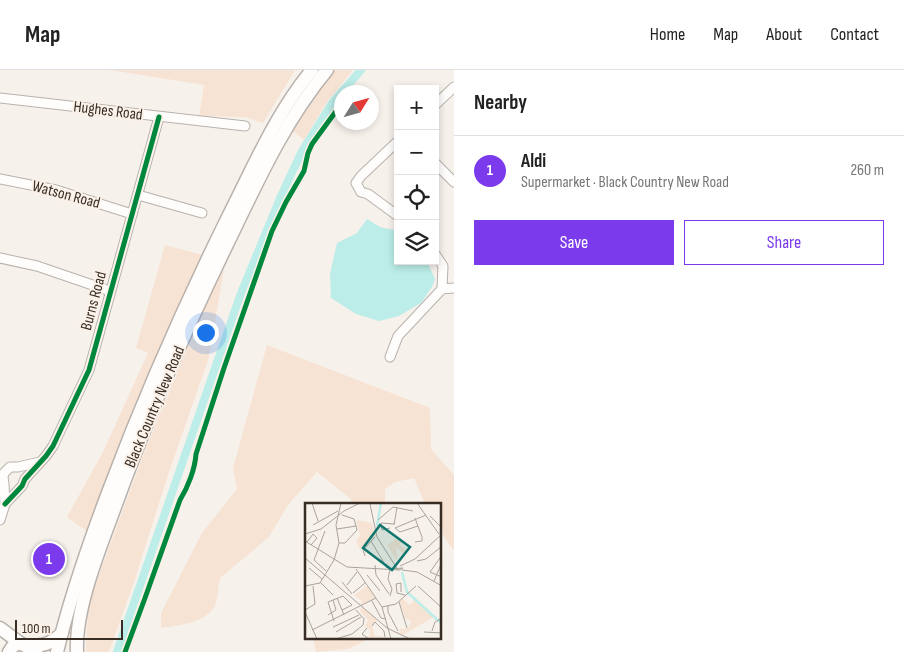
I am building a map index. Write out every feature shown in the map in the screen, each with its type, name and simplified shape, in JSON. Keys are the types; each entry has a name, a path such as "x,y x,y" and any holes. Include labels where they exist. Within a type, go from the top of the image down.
{"highway":[{"name":"Black Country New Road","path":"57,652 92,538 152,383 208,258 268,138 312,70"},
{"name":"Black Country New Road","path":"77,652 81,614 86,592 102,542 132,461 180,345 277,144 300,106 327,70"},
{"path":"0,628 27,647"},
{"path":"9,652 13,646 27,647 48,644 62,633"},
{"path":"0,647 3,652"}],"street":[{"path":"439,102 454,87"},
{"name":"Hughes Road","path":"0,98 245,126"},
{"name":"Burns Road","path":"25,479 41,462 52,446 89,370 159,117"},
{"path":"394,145 361,176 356,184 361,192 368,194 394,213"},
{"path":"439,167 454,182"},
{"name":"Watson Road","path":"0,180 56,190 132,214"},
{"path":"138,195 202,213"},
{"path":"0,258 37,266 110,291"},
{"path":"390,356 398,336 442,289 444,266 439,259"},
{"path":"442,289 454,288"},
{"path":"5,504 2,478 6,470 41,462"},
{"path":"0,464 14,467 23,472 25,479 22,486 5,504 0,520"},
{"path":"2,478 11,488 19,488"}],"shaded area":[{"path":"110,70 295,70 263,123 245,117 199,116 204,85"},
{"path":"334,70 353,70 340,85 334,85 334,93 304,140 293,131 323,82"},
{"path":"165,245 203,255 88,532 67,517 103,452 148,353 136,348"},
{"path":"224,269 209,357 109,652 86,652 88,604 146,448 207,302"},
{"path":"267,345 430,408 431,449 454,475 454,548 453,550 442,533 442,503 425,503 414,478 395,482 385,489 385,503 351,503 351,499 317,472 288,505 269,537 220,578 216,603 210,612 191,623 161,628 161,613 202,533 237,489 233,468"},
{"path":"313,640 367,640 348,649 316,652"}],"water":[{"path":"367,219 380,227 394,230 394,265 429,265 435,279 421,303 399,316 379,321 356,314 331,298 330,274 337,243 357,233"}],"waterway":[{"path":"117,652 241,293 281,196 302,151 332,103 361,70"}],"cycle path":[{"path":"125,652 180,500 191,478 196,454 224,368 272,231 304,171 312,144 334,114"},
{"path":"5,504 22,486 25,479 53,446 89,370 159,117"}],"place":[{"name":"Aldi","path":"49,559"}]}
